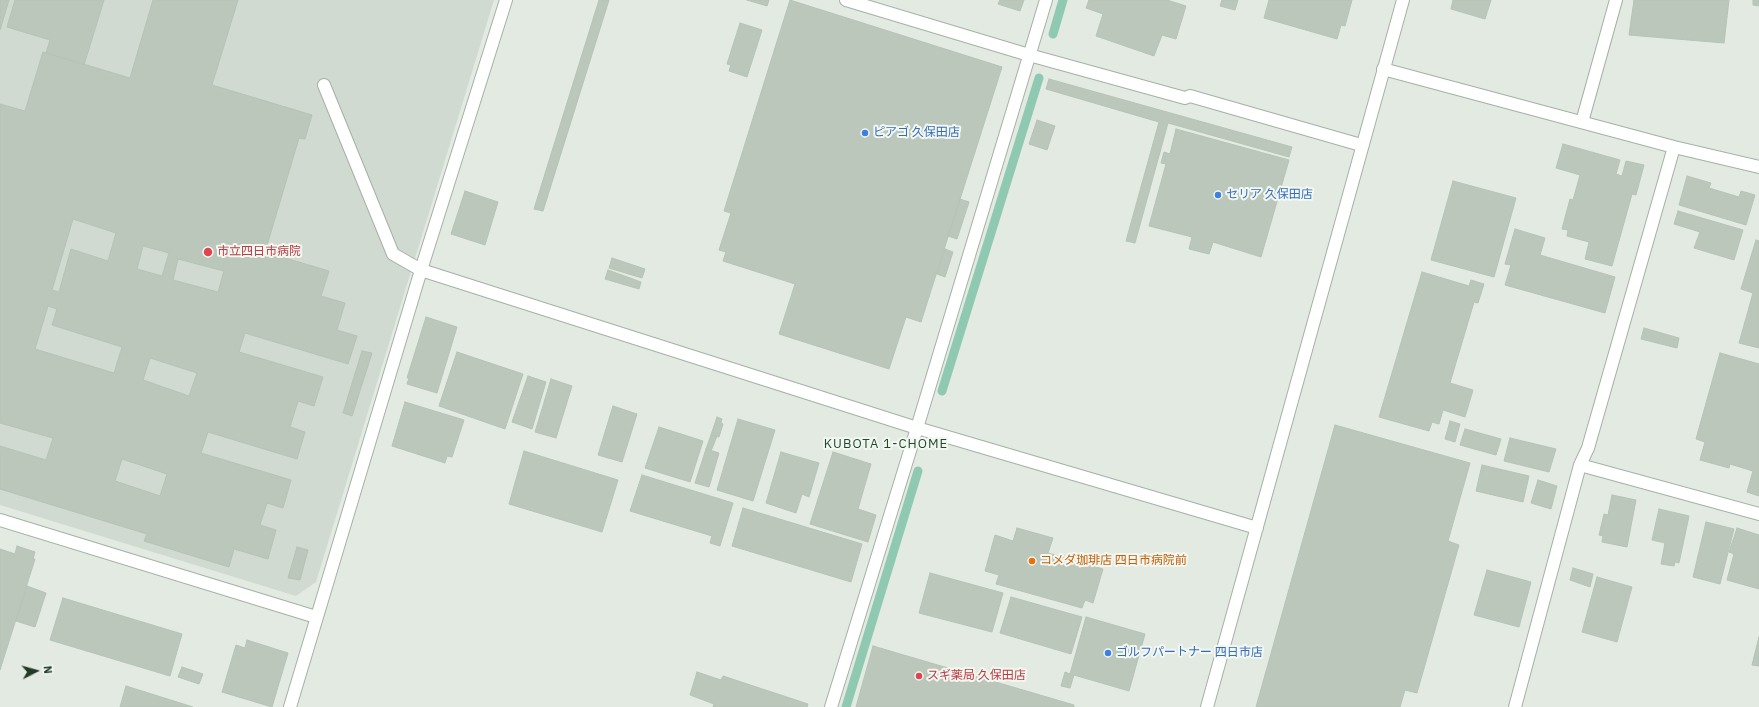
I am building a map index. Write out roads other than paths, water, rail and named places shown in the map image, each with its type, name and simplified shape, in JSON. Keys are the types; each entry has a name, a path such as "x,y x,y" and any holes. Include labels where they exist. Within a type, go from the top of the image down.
{"street":[{"path":"290,707 421,270 506,0"},
{"path":"846,0 1029,55 1185,98 1190,96 1361,145"},
{"path":"831,707 1046,0"},
{"path":"1207,707 1361,145 1403,0"},
{"path":"1582,122 1616,0"},
{"path":"1383,69 1674,147 1759,167"},
{"path":"324,85 393,254 421,270 917,428 1257,528"},
{"path":"1515,707 1580,465 1588,448 1674,147"},
{"path":"1580,465 1759,514"},
{"path":"0,520 316,617"}],"waterway":[{"path":"1053,34 1063,0"},
{"path":"942,391 1039,78"},
{"path":"846,707 918,471"}],"place":[{"name":"ピアゴ 久保田店","path":"865,133"},
{"name":"セリア 久保田店","path":"1218,195"},
{"name":"市立四日市病院","path":"208,252"},
{"name":"コメダ珈琲店 四日市病院前","path":"1032,561"},
{"name":"ゴルフパートナー 四日市店","path":"1108,653"},
{"name":"スギ薬局 久保田店","path":"919,676"}],"district":[{"name":"KUBOTA 1-CHOME","path":"886,444"}]}
